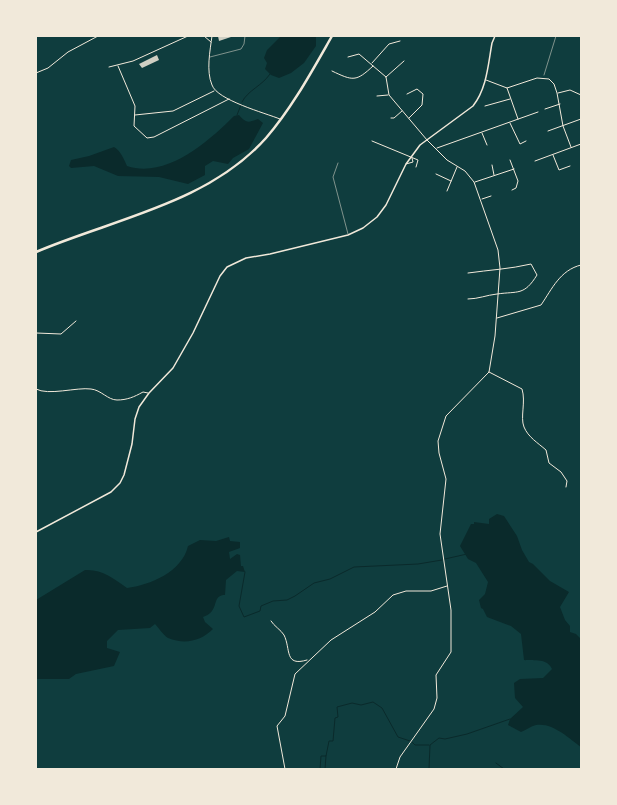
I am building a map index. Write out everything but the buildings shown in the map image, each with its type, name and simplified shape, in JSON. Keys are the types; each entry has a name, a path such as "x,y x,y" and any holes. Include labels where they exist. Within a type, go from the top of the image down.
{"highway":[{"path":"36,252 176,200 206,185 250,153 266,138 302,88 332,36"}],"street":[{"path":"36,73 48,68 68,52 98,36"},
{"path":"109,67 118,66 188,36"},
{"path":"204,36 211,43"},
{"path":"212,36 210,77 214,90 229,99 280,119"},
{"path":"36,532 111,492 120,483 124,475 132,444 136,413 149,393 166,377 176,364 220,276 227,267 246,258 270,254 348,235 363,228 377,217 386,205 406,164 411,157 427,140 473,106 482,93 492,42 495,36"},
{"path":"371,63 389,44 400,41"},
{"path":"348,58 359,54 386,77 389,95 408,118 447,160 466,171 474,182 498,250 500,268 497,318 489,372 446,416 438,441 439,453 446,479 440,534 448,586 451,652 436,675 437,698 434,709 400,757 396,769"},
{"path":"386,77 404,62"},
{"path":"118,66 135,106 133,122 136,129 147,138 150,138 229,99"},
{"path":"332,71 348,79 353,79 362,77 374,66"},
{"path":"485,80 507,88 543,78 549,79 554,84 557,93 564,126 571,147"},
{"path":"507,88 518,119"},
{"path":"407,94 417,89 423,94 422,105 408,118"},
{"path":"135,115 173,111 214,90"},
{"path":"557,93 570,90 581,95"},
{"path":"377,96 389,95"},
{"path":"484,106 511,99"},
{"path":"545,109 560,103"},
{"path":"391,118 394,118 403,111"},
{"path":"436,149 538,112"},
{"path":"548,131 581,119"},
{"path":"510,122 520,144 526,141"},
{"path":"482,132 487,145"},
{"path":"372,141 418,160 416,167"},
{"path":"535,161 581,144"},
{"path":"553,155 559,170 570,166"},
{"path":"406,164 413,162 411,157"},
{"path":"510,160 518,181 516,188 512,190"},
{"path":"492,165 494,176"},
{"path":"448,191 458,166"},
{"path":"474,182 514,169"},
{"path":"436,174 451,181"},
{"path":"481,199 491,196"},
{"path":"468,273 500,268 514,268 531,264 537,275 526,290 514,294 498,294 468,299"},
{"path":"497,318 541,306 561,275 567,269 581,265"},
{"path":"36,333 62,334 76,321"},
{"path":"489,372 522,389 525,398 524,427 532,438 546,450 549,463 561,472 567,481 566,488"},
{"path":"36,389 40,391 91,389 104,393 114,400 131,398 143,392 149,393"},
{"path":"285,769 277,726 285,716 295,674 308,660 336,636 375,612 393,595 406,591 431,591 448,586"},
{"path":"270,621 284,636 287,651 293,661 308,660"}],"lane":[{"path":"210,57 241,49 244,44 245,36"},
{"path":"338,163 333,177 348,235"}],"path":[{"path":"543,78 556,36"}],"water":[{"path":"281,36 316,36 316,46 304,63 291,73 279,78 271,75 265,69 267,63 264,58 267,50"},
{"path":"239,115 247,122 258,119 263,123 249,149 233,158 228,164 213,161 205,166 205,175 188,184 159,177 118,176 94,166 71,168 69,166 71,160 89,156 114,147 120,152 127,166 142,169 171,163 199,147 234,116"},
{"path":"497,514 504,516 517,536 522,550 529,562 533,564 550,581 569,592 560,607 565,620 570,626 570,632 576,634 581,639 581,747 566,735 548,726 536,725 521,732 508,725 510,719 523,707 515,698 514,683 520,679 543,678 552,669 550,665 544,662 524,660 521,634 511,626 487,617 481,608 479,600 485,594 488,582 476,563 468,559 460,546 471,524 474,524 474,522 489,524 489,519"},
{"path":"229,537 230,541 240,542 240,548 229,552 230,559 237,554 240,555 241,566 243,566 245,572 237,571 226,580 225,595 221,595 217,598 214,609 208,615 203,617 205,622 213,629 208,633 192,641 181,641 168,638 155,624 150,628 118,630 107,641 107,648 120,652 114,666 76,674 69,679 36,679 36,600 85,570 102,573 127,588 145,584 164,576 172,570 185,555 188,546 200,540 216,541"}],"waterway":[{"path":"242,102 248,94 263,82 270,74"},
{"path":"237,115 241,105"},
{"path":"445,559 467,554"},
{"path":"245,572 239,606 244,617 260,611 261,606 273,601 287,600 314,583 330,579 354,567 418,564 442,560"},
{"path":"320,769 321,756 326,756 329,741 333,741 335,718 338,717 337,707 352,703 361,705 373,702 382,708 398,737 410,741"},
{"path":"429,769 430,745 439,738 445,739 467,734 510,719"},
{"path":"412,742 415,745 429,745"},
{"path":"325,769 326,756"},
{"path":"496,763 504,769"}]}
